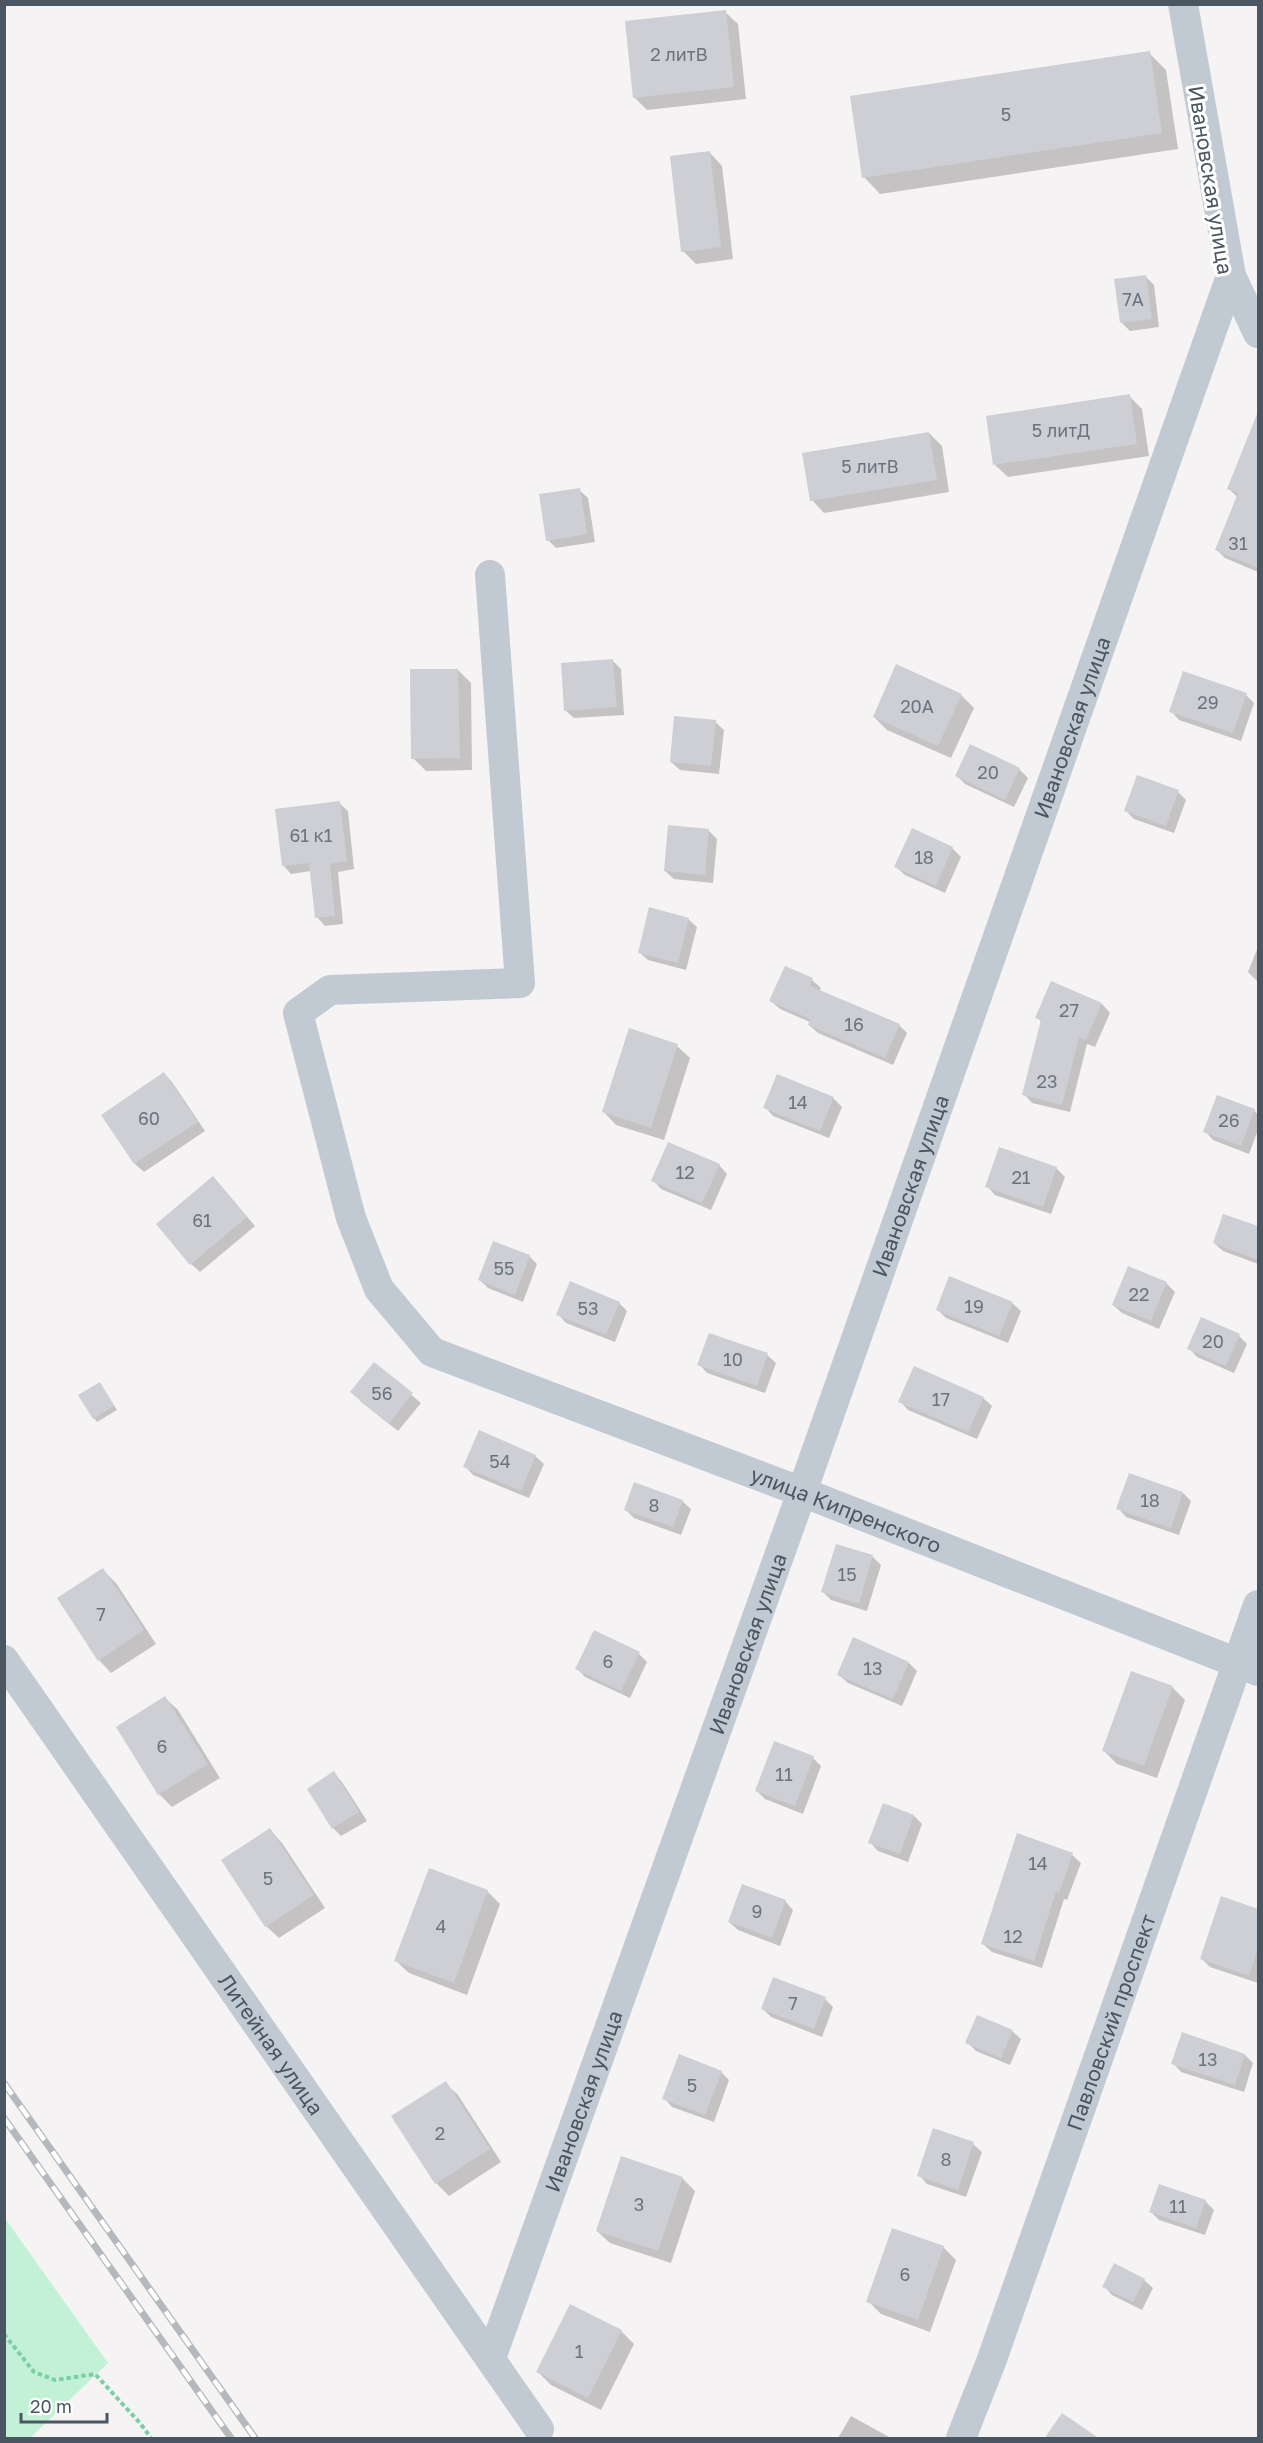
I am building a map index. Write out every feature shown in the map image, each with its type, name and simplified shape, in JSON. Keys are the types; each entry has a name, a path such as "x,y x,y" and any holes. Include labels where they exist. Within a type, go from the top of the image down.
{"street":[{"name":"Ивановская улица","path":"491,2358 802,1492 1230,276 1188,10"},
{"path":"1230,276 1258,333"},
{"name":"улица Кипренского","path":"489,575 520,983 330,990 298,1012 351,1218 379,1289 432,1352 802,1492 1249,1667"},
{"name":"Павловский проспект","path":"961,2439 1249,1667 1258,1605"},
{"name":"Литейная улица","path":"4,1660 539,2429"}],"path":[{"path":"4,2334 34,2372 55,2380 95,2374 140,2423 151,2439"}],"green space":[{"path":"4,2217 108,2363 30,2438 5,2438"}],"building":[{"path":"726,10 734,87 633,98 625,21"},
{"path":"1150,51 1162,133 862,178 850,96"},
{"path":"710,151 721,247 681,252 670,156"},
{"path":"1146,275 1152,319 1120,323 1114,279"},
{"path":"1130,394 1137,444 993,465 986,416"},
{"path":"1257,414 1258,568 1215,550 1238,493 1227,489"},
{"path":"929,432 937,480 810,501 802,453"},
{"path":"580,488 587,534 546,541 539,494"},
{"path":"613,659 617,707 564,711 561,663"},
{"path":"896,664 962,694 938,746 873,717"},
{"path":"410,669 458,669 460,758 411,759"},
{"path":"1183,671 1247,693 1233,733 1169,712"},
{"path":"674,716 716,720 711,766 670,762"},
{"path":"970,744 1020,768 1005,800 955,776"},
{"path":"1137,775 1179,790 1166,826 1124,811"},
{"path":"340,801 347,861 330,864 335,916 315,918 309,863 282,866 275,809"},
{"path":"668,825 709,829 705,875 664,871"},
{"path":"912,828 953,847 936,886 894,867"},
{"path":"649,907 689,918 678,963 638,953"},
{"path":"785,966 813,978 810,986 900,1024 885,1058 808,1025 810,1019 769,1001"},
{"path":"1051,981 1102,1003 1086,1040 1079,1037 1062,1105 1022,1095 1041,1020 1035,1018"},
{"path":"629,1028 678,1044 651,1128 602,1112"},
{"path":"164,1072 198,1122 134,1164 101,1115"},
{"path":"777,1074 834,1097 820,1131 763,1108"},
{"path":"1217,1095 1255,1109 1241,1146 1203,1132"},
{"path":"668,1142 720,1164 702,1203 651,1181"},
{"path":"999,1147 1057,1167 1043,1207 985,1187"},
{"path":"213,1176 247,1217 190,1265 156,1224"},
{"path":"1223,1214 1258,1226 1258,1260 1213,1243"},
{"path":"493,1241 530,1255 515,1295 478,1280"},
{"path":"1128,1266 1167,1282 1151,1321 1112,1305"},
{"path":"949,1276 1013,1302 999,1336 936,1310"},
{"path":"570,1281 620,1302 606,1335 556,1315"},
{"path":"1201,1317 1240,1334 1226,1366 1187,1349"},
{"path":"709,1333 768,1353 757,1386 697,1365"},
{"path":"374,1362 413,1393 389,1424 350,1392"},
{"path":"914,1366 984,1397 968,1432 898,1402"},
{"path":"100,1382 114,1406 93,1419 78,1395"},
{"path":"479,1430 536,1455 521,1491 463,1467"},
{"path":"1129,1473 1183,1492 1171,1528 1116,1509"},
{"path":"634,1482 683,1500 673,1527 624,1510"},
{"path":"836,1544 873,1555 859,1604 821,1592"},
{"path":"103,1568 144,1630 98,1661 57,1598"},
{"path":"594,1630 640,1652 621,1691 575,1669"},
{"path":"853,1637 909,1662 893,1699 837,1675"},
{"path":"1131,1671 1173,1686 1144,1766 1102,1751"},
{"path":"165,1696 208,1764 158,1795 116,1727"},
{"path":"774,1741 814,1756 795,1806 755,1791"},
{"path":"334,1771 359,1812 332,1829 307,1789"},
{"path":"883,1803 914,1815 900,1854 868,1843"},
{"path":"270,1828 314,1895 265,1927 221,1860"},
{"path":"1017,1833 1073,1853 1059,1893 1056,1891 1034,1961 981,1944"},
{"path":"429,1868 488,1890 454,1983 394,1961"},
{"path":"742,1884 786,1900 772,1938 728,1922"},
{"path":"1221,1896 1258,1909 1258,1948 1249,1976 1200,1959"},
{"path":"773,1977 826,1997 814,2029 761,2009"},
{"path":"977,2015 1013,2030 1001,2058 965,2043"},
{"path":"1182,2032 1245,2054 1235,2085 1171,2064"},
{"path":"679,2054 722,2071 705,2115 662,2099"},
{"path":"446,2081 490,2149 435,2184 391,2116"},
{"path":"933,2128 974,2142 958,2190 917,2176"},
{"path":"621,2156 683,2177 658,2251 596,2231"},
{"path":"1159,2184 1206,2200 1196,2228 1149,2212"},
{"path":"892,2228 944,2246 918,2320 866,2302"},
{"path":"1114,2263 1145,2279 1133,2302 1102,2287"},
{"path":"570,2304 622,2330 588,2398 536,2372"},
{"path":"1062,2413 1100,2439 1044,2439"}],"railway":[{"path":"4,2083 255,2438"},
{"path":"4,2118 231,2438"}]}
